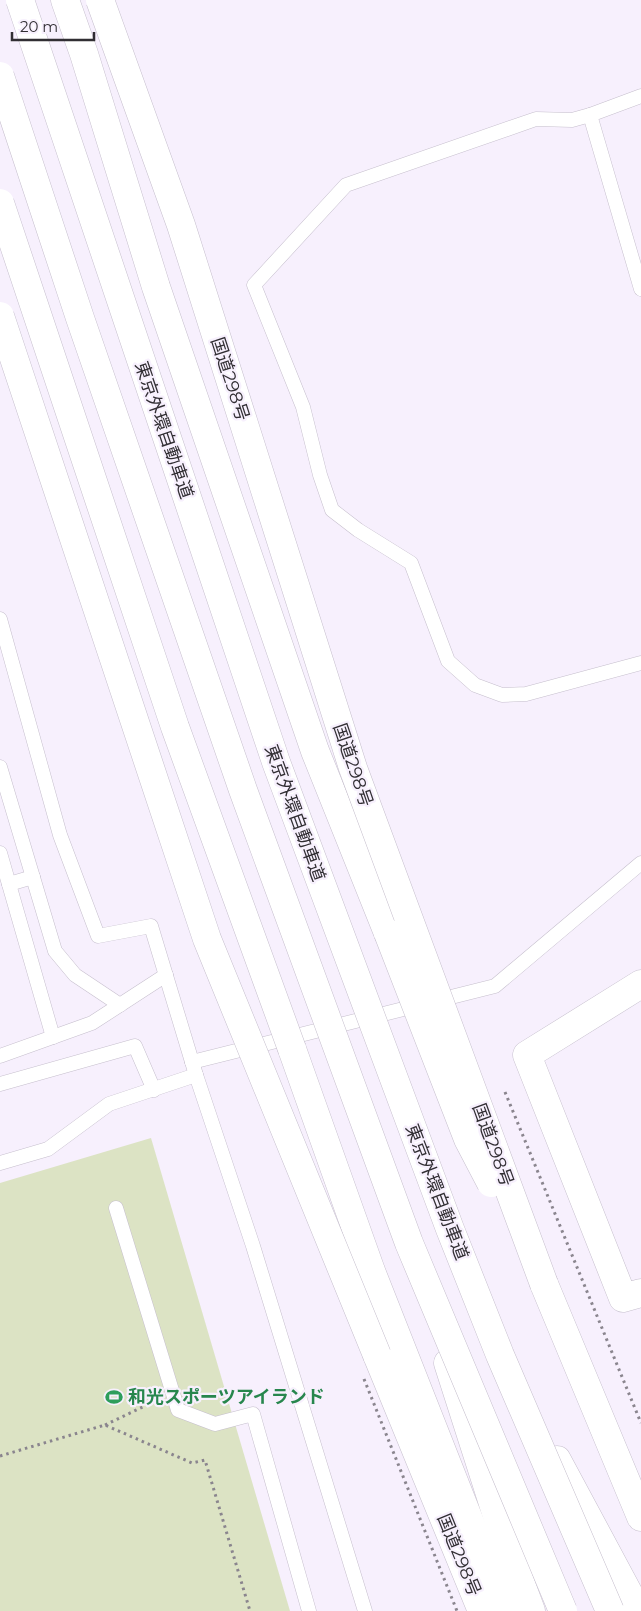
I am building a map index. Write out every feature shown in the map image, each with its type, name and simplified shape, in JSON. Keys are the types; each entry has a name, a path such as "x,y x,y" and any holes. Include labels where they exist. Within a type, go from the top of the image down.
{"main road":[{"name":"東京外環自動車道","path":"20,0 276,762 450,1229 500,1355 610,1611"},
{"path":"65,0 84,54 156,287 315,751 468,1139 544,1284"},
{"name":"国道298号","path":"100,0 181,225 353,768 544,1284 641,1517"},
{"path":"0,76 80,318 242,790 409,1243 506,1544 530,1611"},
{"path":"0,203 175,727 375,1280 505,1611"},
{"name":"国道298号","path":"0,316 207,939 482,1611"},
{"path":"641,984 527,1055 624,1298 641,1293"},
{"path":"409,1243 563,1611"},
{"path":"500,1355 638,1611"}],"lane":[{"path":"641,96 572,120 536,119 346,185 254,285 303,407 320,475 332,510 358,530 411,563 448,661 475,685 502,695 526,694 641,663"},
{"path":"590,115 641,289"},
{"path":"0,619 60,835 98,936 151,926 194,1069 253,1246 366,1611"},
{"path":"0,767 55,951 75,974 120,1005"},
{"path":"0,853 53,1037"},
{"path":"0,1164 48,1150 110,1104 154,1090 194,1069 495,986 641,863"},
{"path":"9,884 33,877"},
{"path":"0,1056 92,1023 166,975"},
{"path":"0,1084 135,1046 154,1090"},
{"path":"116,1208 178,1410 215,1424 253,1414 309,1611"}],"path":[{"path":"504,1088 641,1423"},
{"path":"0,1456 105,1425 151,1403"},
{"path":"105,1425 192,1463 205,1460 250,1611"}],"green space":[{"name":"和光スポーツアイランド","path":"151,1138 290,1611 0,1611 0,1183"}],"place":[{"name":"和光スポーツアイランド","path":"114,1397"}]}
